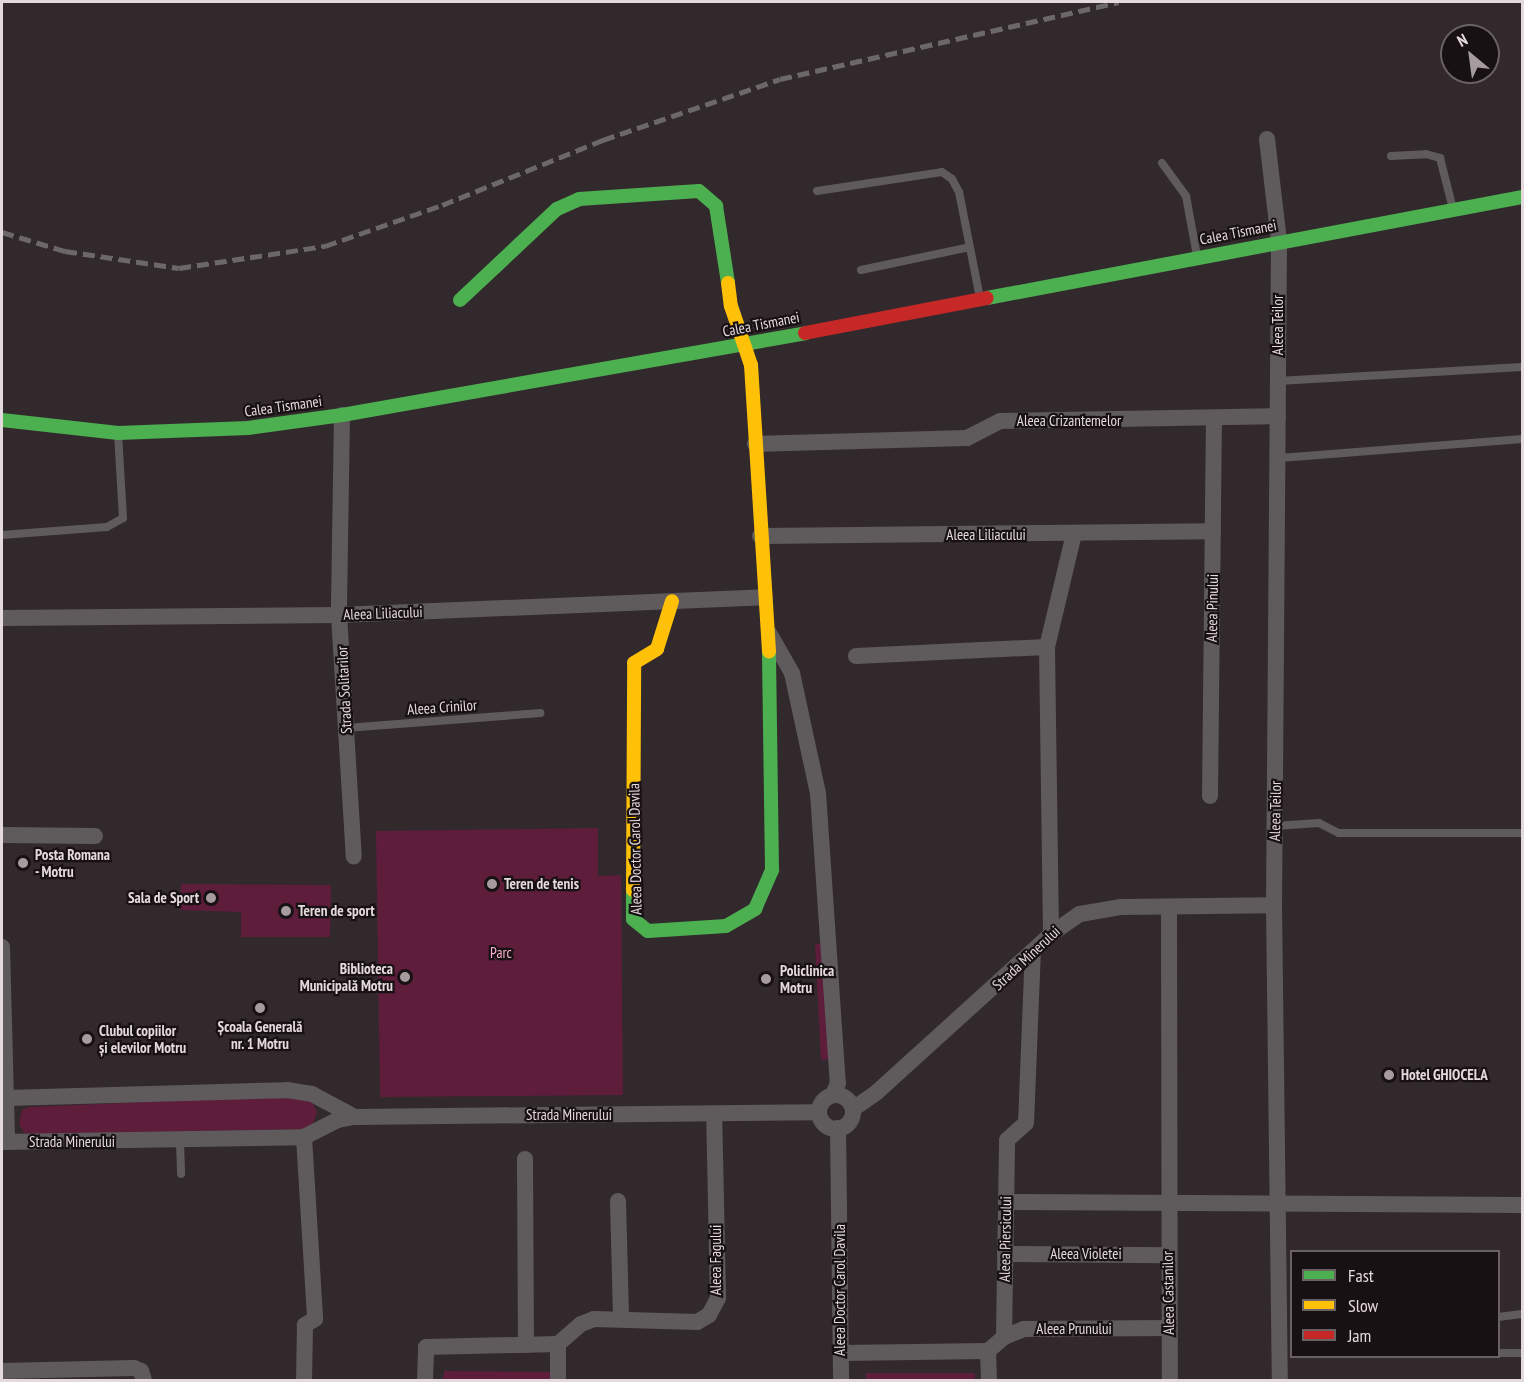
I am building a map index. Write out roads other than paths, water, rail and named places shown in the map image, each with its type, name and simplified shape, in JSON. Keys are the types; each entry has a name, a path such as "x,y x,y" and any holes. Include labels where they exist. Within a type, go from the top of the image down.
{"main road":[{"name":"Aleea Doctor Carol Davila","path":"460,300 557,209 579,199 699,191 716,206 731,306 746,344 755,444 760,536 769,633 772,870 755,909 726,926 648,931 633,919 634,663 657,649 672,601"},
{"name":"Calea Tismanei","path":"4,421 118,433 248,428 342,415 746,344 1279,241 1522,197"}],"street":[{"name":"Aleea Teilor","path":"1267,140 1279,241 1278,416 1280,458 1274,905 1278,1204 1286,1354 1280,1380"},
{"name":"Strada Solitarilor","path":"342,415 339,615 354,857"},
{"name":"Aleea Crizantemelor","path":"755,444 967,438 1000,421 1214,420 1278,416"},
{"name":"Aleea Pinului","path":"1210,796 1214,420"},
{"name":"Aleea Liliacului","path":"760,536 1213,531"},
{"path":"1051,934 1047,647 1074,534"},
{"name":"Aleea Liliacului","path":"2,618 339,615 765,597"},
{"name":"Aleea Doctor Carol Davila","path":"769,633 792,674 818,793 838,1083 833,1095"},
{"path":"856,656 1047,647"},
{"path":"2,835 95,836"},
{"name":"Strada Minerului","path":"853,1109 877,1092 1051,934 1080,914 1096,909 1274,905"},
{"name":"Aleea Castanilor","path":"1169,907 1170,1380"},
{"path":"2,947 7,1098 4,1142"},
{"name":"Aleea Piersicului","path":"1004,1337 1007,1140 1026,1123 1033,951"},
{"name":"Strada Minerului","path":"7,1098 287,1090 312,1094 330,1108 354,1117"},
{"path":"833,1095 847,1098 853,1109 848,1124 838,1128 825,1125 819,1112 825,1099 833,1095"},
{"name":"Strada Minerului","path":"4,1142 180,1142 304,1137 338,1120 354,1117 819,1112"},
{"name":"Aleea Fagului","path":"558,1344 581,1324 594,1319 697,1322 709,1315 718,1298 714,1114"},
{"name":"Aleea Doctor Carol Davila","path":"838,1128 841,1380"},
{"path":"304,1137 315,1319 305,1326 304,1380"},
{"path":"525,1159 526,1345"},
{"path":"618,1201 621,1319"},
{"path":"1006,1202 1168,1206 1522,1205"},
{"name":"Aleea Violetei","path":"1005,1254 1168,1255"},
{"name":"Aleea Prunului","path":"988,1351 1004,1337 1024,1329 1169,1328"},
{"path":"425,1380 426,1347 558,1344 558,1380"},
{"path":"841,1353 988,1351 989,1380"},
{"path":"2,1371 134,1368 141,1371 144,1380"}],"lane":[{"path":"1392,156 1426,154 1440,158 1453,209"},
{"path":"1162,163 1186,196 1197,257"},
{"path":"817,191 942,172 952,179 959,192 981,299"},
{"path":"861,270 970,247"},
{"path":"1278,381 1522,367"},
{"path":"2,535 107,527 123,518 118,433"},
{"path":"1280,458 1522,439"},
{"name":"Aleea Crinilor","path":"346,728 540,713"},
{"path":"1275,826 1319,823 1339,833 1522,833"},
{"path":"180,1142 181,1174"},
{"path":"1500,1317 1522,1314"},
{"path":"1500,1353 1522,1353"}],"railway":[{"path":"2,232 65,251 179,268 325,246 442,205 603,140 780,79 1118,2"}],"place":[{"name":"Posta Romana - Motru","path":"23,863"},
{"name":"Teren de tenis","path":"492,884"},
{"name":"Sala de Sport","path":"211,898"},
{"name":"Teren de sport","path":"286,911"},
{"name":"Biblioteca Municipală Motru","path":"405,977"},
{"name":"Policlinica Motru","path":"766,979"},
{"name":"Școala Generală nr. 1 Motru","path":"260,1008"},
{"name":"Clubul copiilor și elevilor Motru","path":"87,1039"},
{"name":"Hotel GHIOCELA","path":"1389,1075"}],"park label":[{"name":"Parc","path":"501,953"}]}
